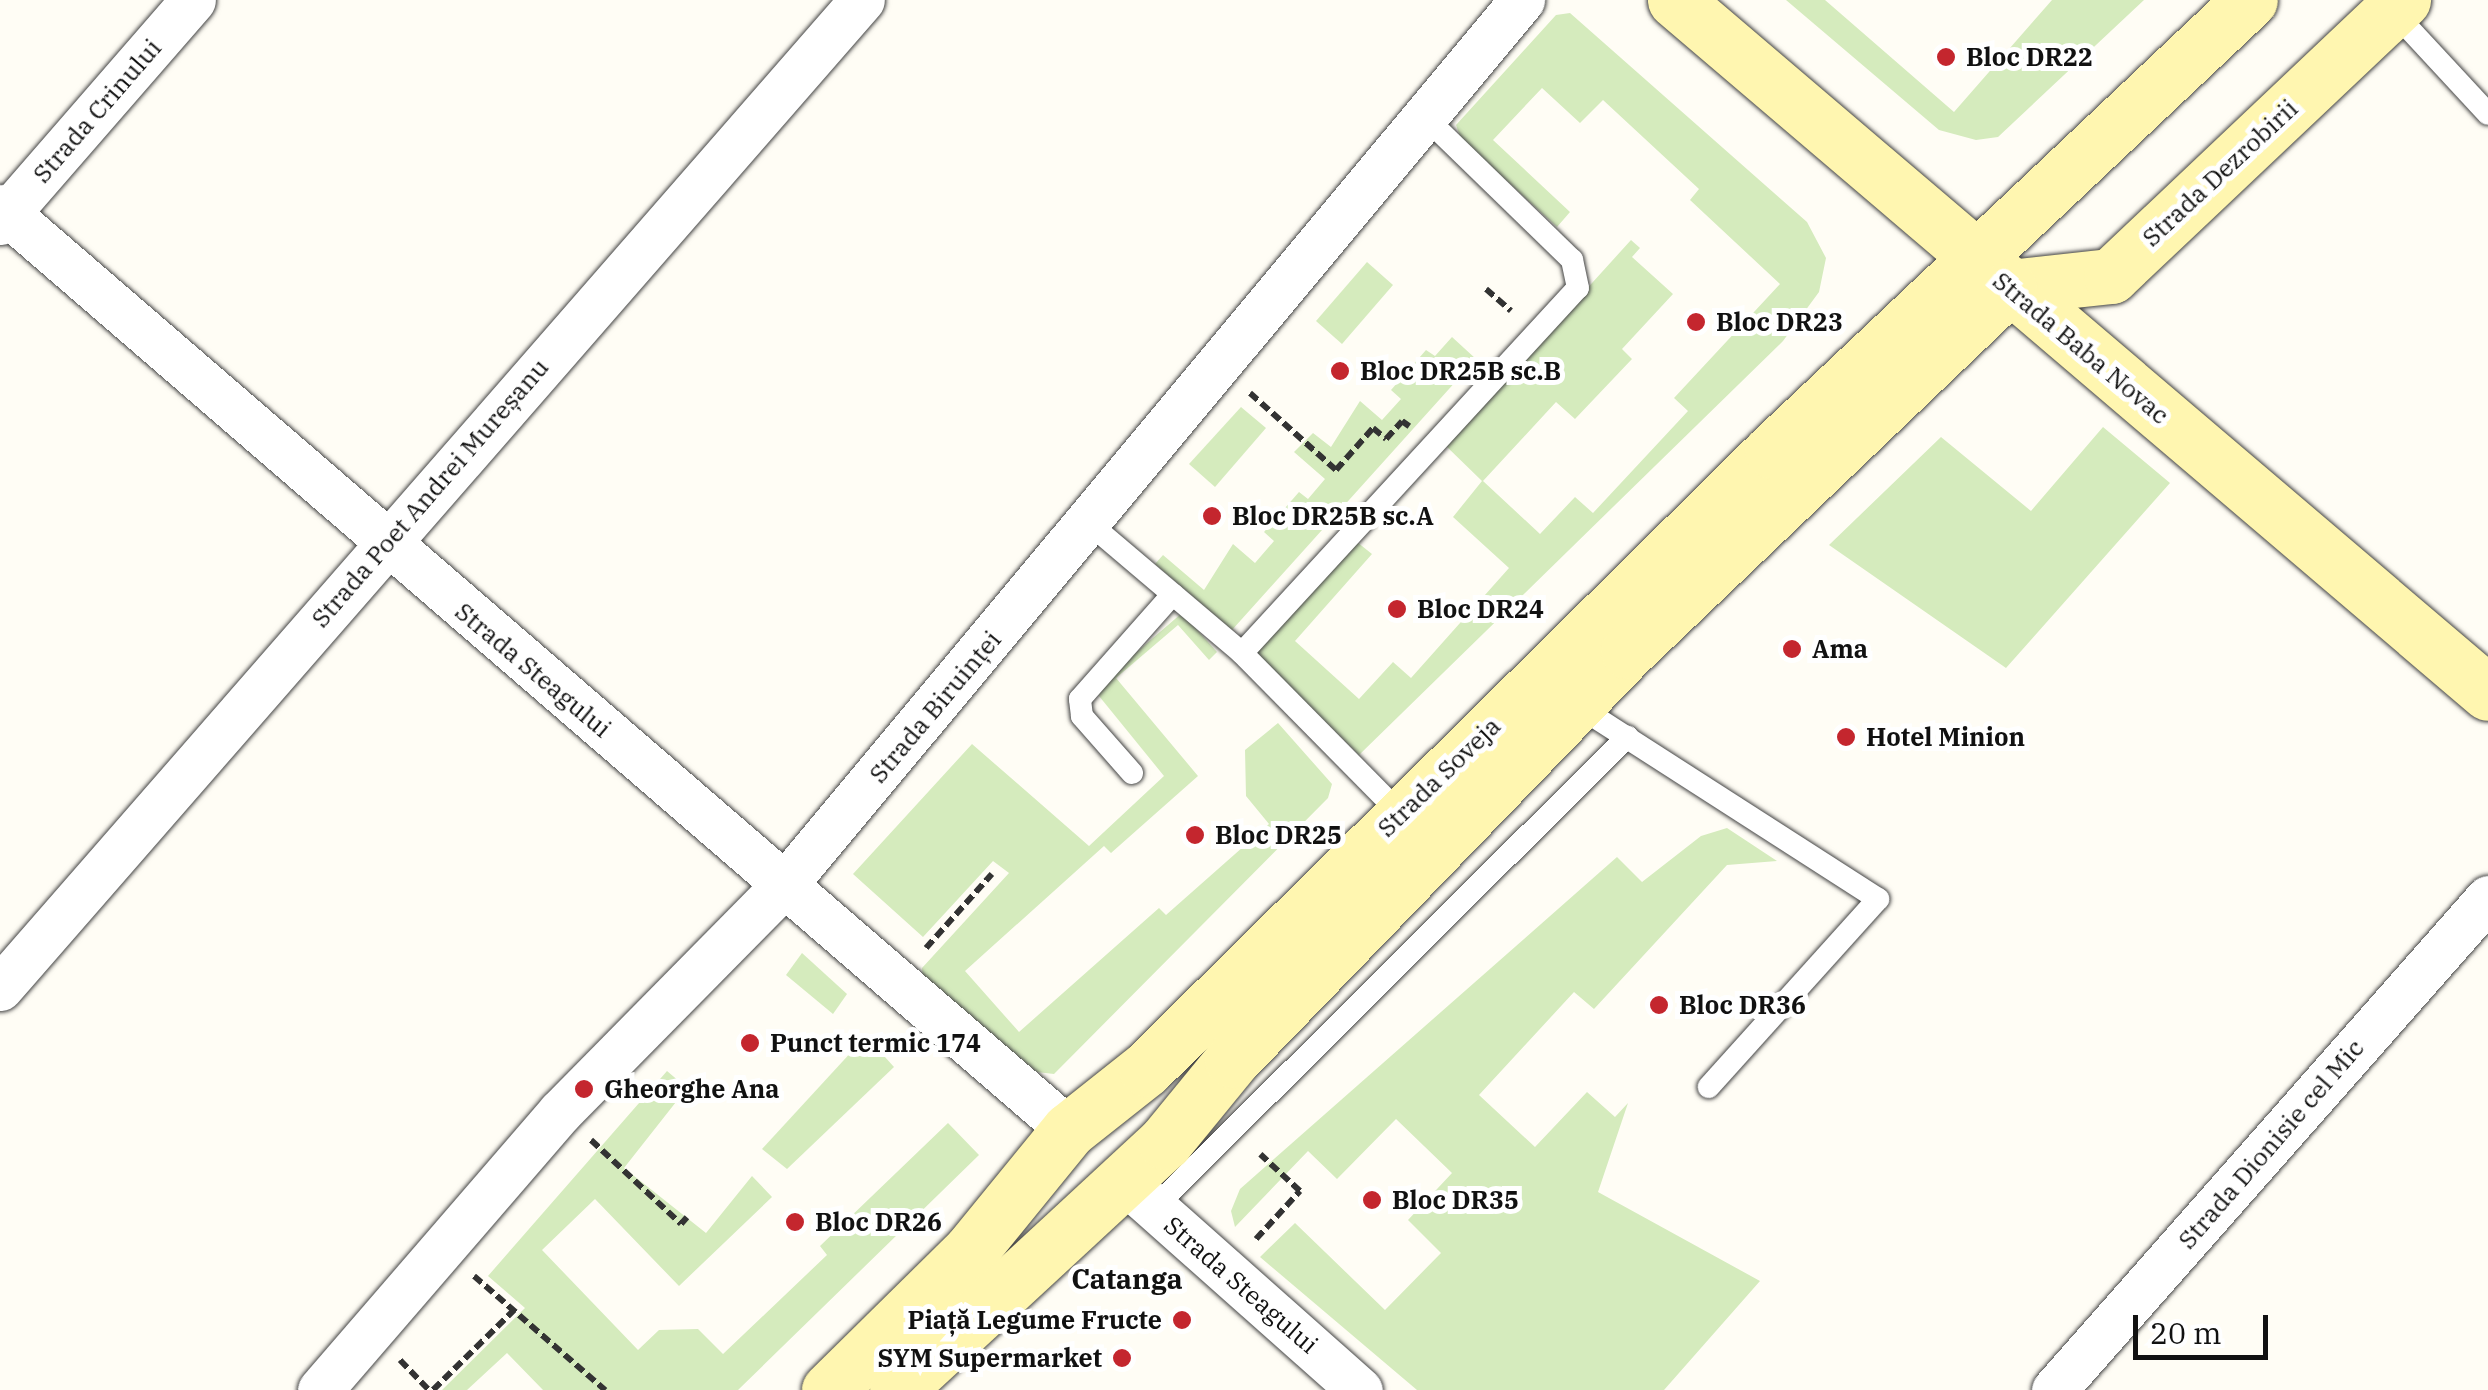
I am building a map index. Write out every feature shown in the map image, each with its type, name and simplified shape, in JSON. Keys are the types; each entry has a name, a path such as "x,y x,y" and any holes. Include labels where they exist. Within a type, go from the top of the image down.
{"main road":[{"name":"Strada Baba Novac","path":"1675,0 2488,693"},
{"path":"1993,273 2250,0"},
{"name":"Strada Dezrobirii","path":"1993,273 2111,276 2394,4"},
{"name":"Strada Soveja","path":"897,1390 1138,1194 1576,705 1993,273"},
{"name":"Strada Soveja","path":"830,1390 971,1250 1069,1130 1146,1068 1401,814 1993,273"}],"street":[{"name":"Strada Crinului","path":"2,214 193,0"},
{"name":"Strada Poet Andrei Mureșanu","path":"0,988 862,0"},
{"name":"Strada Biruinței","path":"320,1390 560,1112 785,884 1090,524 1423,114 1522,0"},
{"name":"Strada Steagului","path":"2,214 1069,1130"},
{"name":"Strada Dionisie cel Mic","path":"2054,1390 2488,898"},
{"name":"Strada Steagului","path":"1138,1194 1360,1390"}],"lane":[{"path":"2394,4 2488,114"},
{"path":"1242,653 1578,288 1572,260 1423,114"},
{"path":"1090,524 1242,653 1401,814"},
{"path":"1132,773 1082,716 1080,699 1173,594"},
{"path":"1576,705 1878,899 1709,1086"},
{"path":"1138,1194 1627,737"}],"path":[{"path":"1219,366 1336,470 1374,428 1386,440 1402,421 1434,445"},
{"path":"895,982 992,874"},
{"path":"560,1112 681,1224 687,1218"},
{"path":"1253,1242 1300,1191 1260,1154"},
{"path":"442,1248 604,1390"},
{"path":"433,1390 514,1310"}],"green space":[{"path":"1786,0 1825,0 1954,112 2052,0 2144,0 1998,137 1976,140 1939,130"},
{"path":"1570,13 1807,222 1826,258 1819,292 1783,341 1359,755 1256,653 1357,542 1372,554 1295,641 1359,699 1393,662 1411,678 1509,568 1453,517 1482,481 1445,445 1631,240 1640,248 1632,257 1673,294 1622,349 1632,359 1575,419 1556,402 1483,481 1540,534 1575,497 1593,513 1688,411 1674,398 1780,284 1690,200 1699,189 1603,100 1580,123 1542,88 1493,140 1570,212 1557,227 1461,139 1456,125 1556,15"},
{"path":"1367,262 1393,285 1342,344 1316,321"},
{"path":"1452,337 1476,359 1232,630 1155,564 1163,555 1204,590 1233,544 1255,563 1274,541 1264,532 1299,492 1308,499 1325,479 1294,452 1313,433 1331,447 1360,401 1382,420 1401,399 1391,390 1426,350 1435,356"},
{"path":"1241,407 1266,428 1215,487 1189,464"},
{"path":"2103,427 2170,483 2006,668 1829,545 1941,437 2031,511"},
{"path":"1182,613 1217,652 1209,660 1178,625 1116,678 1198,776 1111,853 1104,846 965,971 1019,1032 1159,908 1166,915 1269,824 1246,796 1245,750 1278,723 1332,784 1328,798 1054,1074 1037,1072 923,979 922,968 1009,873 993,861 923,937 853,874 972,744 1089,846 1164,776 1099,696 1103,681"},
{"path":"1727,828 1777,861 1727,865 1594,1009 1574,992 1479,1095 1535,1147 1587,1092 1615,1117 1628,1103 1598,1192 1760,1281 1664,1390 1417,1390 1260,1257 1295,1223 1385,1310 1441,1253 1408,1220 1452,1173 1396,1119 1337,1179 1308,1151 1235,1227 1231,1211 1240,1189 1617,857 1642,882 1701,836"},
{"path":"802,953 847,994 833,1014 786,975"},
{"path":"866,1036 894,1067 787,1169 762,1149"},
{"path":"667,1071 687,1088 624,1168 706,1233 752,1176 772,1197 679,1286 595,1199 542,1250 638,1350 659,1330 698,1329 723,1354 827,1255 820,1246 948,1123 979,1155 738,1390 543,1390 507,1353 467,1390 442,1390 525,1308 488,1276"}],"place":[{"name":"Bloc DR22","path":"1946,57"},
{"name":"Bloc DR23","path":"1696,322"},
{"name":"Bloc DR25B sc.B","path":"1340,371"},
{"name":"Bloc DR25B sc.A","path":"1212,516"},
{"name":"Bloc DR24","path":"1397,609"},
{"name":"Ama","path":"1792,649"},
{"name":"Hotel Minion","path":"1846,737"},
{"name":"Bloc DR25","path":"1195,835"},
{"name":"Bloc DR36","path":"1659,1005"},
{"name":"Punct termic 174","path":"750,1043"},
{"name":"Gheorghe Ana","path":"584,1089"},
{"name":"Bloc DR35","path":"1372,1200"},
{"name":"Bloc DR26","path":"795,1222"},
{"name":"Piață Legume Fructe","path":"1182,1320"},
{"name":"SYM Supermarket","path":"1122,1358"}],"district":[{"name":"Catanga","path":"1127,1279"}]}
